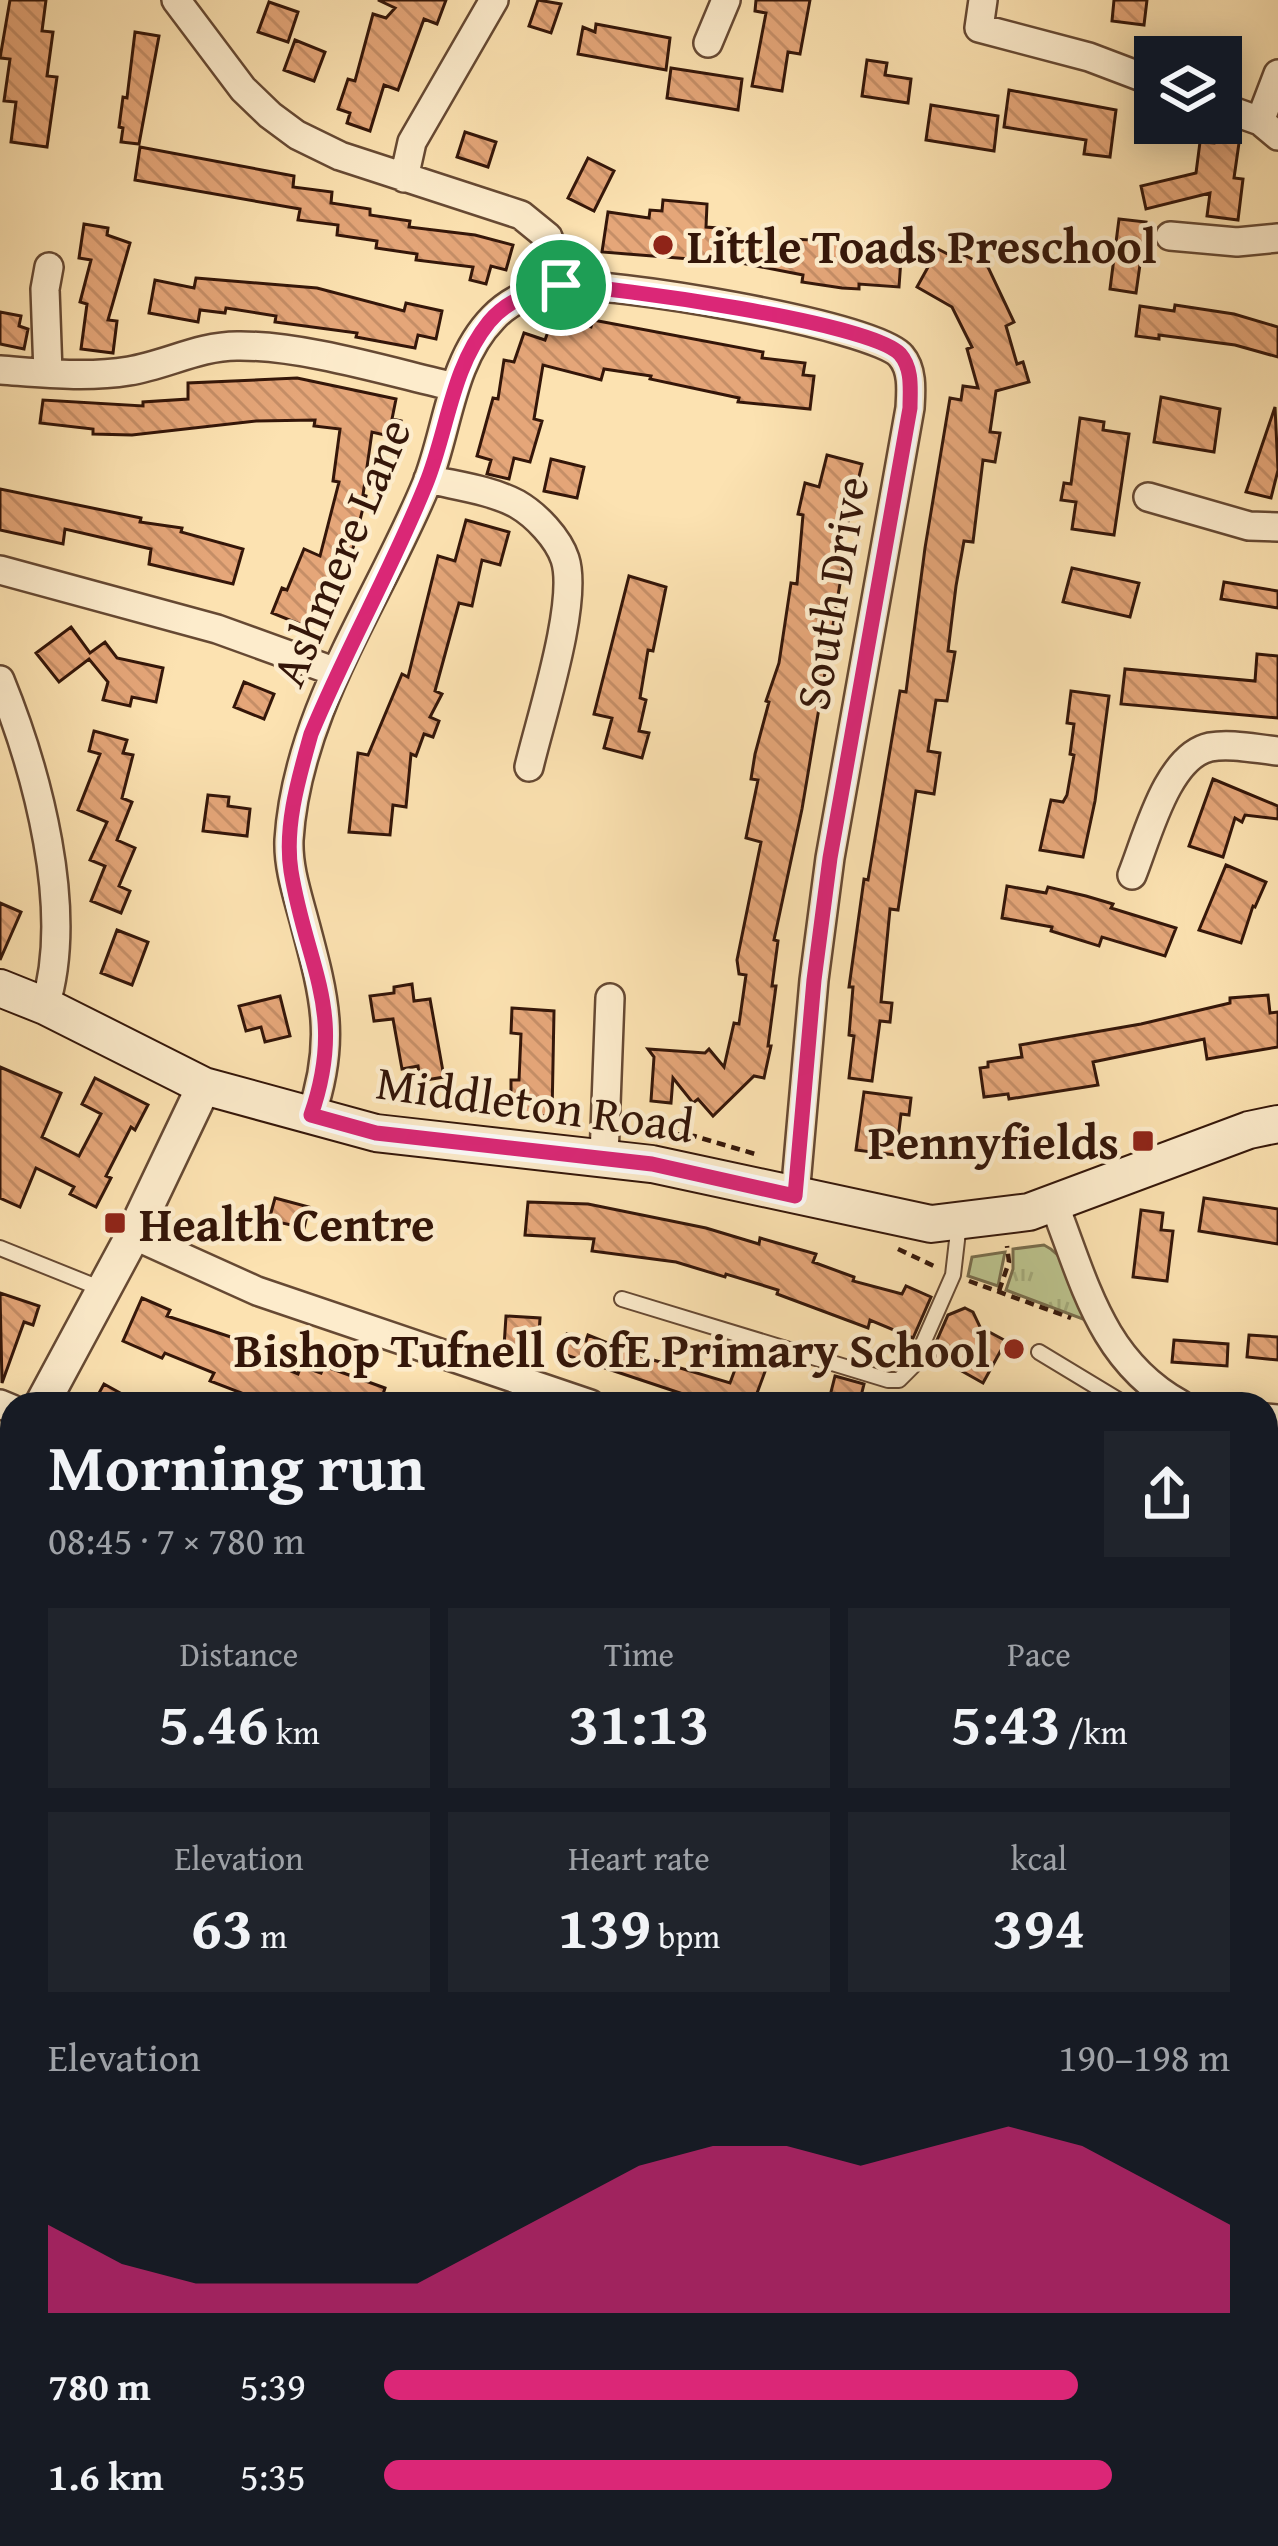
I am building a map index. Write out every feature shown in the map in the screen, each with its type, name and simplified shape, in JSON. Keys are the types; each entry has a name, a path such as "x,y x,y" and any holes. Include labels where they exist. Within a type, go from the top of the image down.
{"main road":[{"name":"Middleton Road","path":"0,988 204,1086 376,1133 652,1164 902,1220 959,1223 1054,1204 1249,1130 1278,1124"}],"street":[{"path":"176,0 243,89 270,116 340,156 521,214 548,237 561,285"},
{"path":"404,178 412,142 494,0"},
{"path":"983,0 979,28 1134,74"},
{"path":"708,43 719,1"},
{"path":"1269,129 1278,74"},
{"path":"1170,236 1237,242 1278,238"},
{"path":"48,373 45,289 49,267"},
{"name":"Ashmere Lane","path":"311,1115 322,1084 328,1028 291,872 289,843 311,734 428,479 455,387 475,343 492,318 518,298 561,285"},
{"name":"South Drive","path":"561,285 611,286 692,299 874,338 901,355 911,378 910,408 830,858 795,1196"},
{"path":"0,370 90,375 238,346 354,364 455,387"},
{"path":"428,479 517,504 552,537 565,559 565,612 529,767"},
{"path":"1148,497 1249,526 1278,527"},
{"path":"0,570 217,629 336,673"},
{"path":"0,680 26,743 56,895 56,954 45,1006"},
{"path":"1132,875 1166,792 1187,757 1220,746 1278,751"},
{"path":"604,1157 610,998"},
{"path":"48,1392 134,1235 204,1086"},
{"path":"1054,1204 1104,1330 1124,1360 1155,1392"},
{"path":"134,1235 257,1291 555,1392"}],"lane":[{"path":"622,1299 899,1380 913,1366 953,1275 959,1223"},
{"path":"0,1248 102,1289"},
{"path":"1039,1352 1105,1392"}],"path":[{"path":"998,1217 1009,1262 1000,1292"},
{"path":"898,1249 953,1275 1104,1330"}],"green space":[{"path":"1044,1245 1067,1267 1088,1321 1006,1290 1013,1249"},
{"path":"1005,1252 998,1286 968,1276 972,1257"}],"building":[{"path":"10,0 46,0 42,31 53,32 47,76 57,77 47,147 11,142 16,102 4,101 10,59 0,58"},
{"path":"378,0 446,0 437,24 424,19 398,90 384,85 370,131 347,123 350,113 338,109 348,79 355,81 373,14 386,18 395,8"},
{"path":"538,0 561,4 551,33 529,26"},
{"path":"756,0 810,0 800,54 788,52 782,91 752,86 766,13 755,11"},
{"path":"1114,0 1147,0 1144,25 1112,21"},
{"path":"269,2 298,12 288,42 258,32"},
{"path":"596,24 670,38 666,70 578,54 583,27 595,32"},
{"path":"135,32 159,36 139,144 121,142 123,128 119,127"},
{"path":"295,40 325,52 314,81 284,70"},
{"path":"867,60 887,63 885,75 911,79 908,103 862,96"},
{"path":"671,68 742,79 738,110 667,98"},
{"path":"1009,90 1116,110 1110,157 1084,154 1086,140 1004,127"},
{"path":"931,105 998,116 994,151 926,140"},
{"path":"465,132 496,142 488,167 457,157"},
{"path":"1200,144 1239,144 1234,178 1243,179 1238,220 1207,216 1210,193 1146,209 1141,186 1196,173"},
{"path":"140,147 294,176 293,187 332,192 331,203 410,221 409,227 513,245 506,270 491,266 486,284 470,280 473,267 416,260 417,254 376,248 377,241 337,235 338,225 298,220 300,209 135,180"},
{"path":"588,158 614,171 594,211 568,198"},
{"path":"663,200 707,204 706,227 730,229 730,238 792,246 793,239 902,245 899,287 859,284 859,289 842,288 802,282 803,275 741,263 602,252 608,212 649,218 650,210 662,211"},
{"path":"1119,219 1146,222 1136,293 1110,289"},
{"path":"84,224 108,228 107,235 130,243 108,320 117,321 113,353 81,349 87,304 80,302 91,260 79,258"},
{"path":"938,249 988,267 1014,322 1006,326 1017,364 1023,362 1029,382 996,391 990,432 1000,433 995,462 983,460 973,542 964,541 948,651 955,652 947,701 936,700 928,751 940,753 934,794 916,791 898,910 890,909 881,1002 892,1003 890,1022 880,1021 872,1081 849,1078 854,1036 849,1035 853,987 849,987 864,879 868,880 900,691 906,692 950,398 961,400 963,386 978,388 967,349 972,347 952,307 917,287"},
{"path":"196,278 317,288 404,311 406,303 442,311 436,339 418,335 415,348 226,308 225,313 200,310 198,322 149,313 155,280 194,288"},
{"path":"1175,305 1278,327 1278,357 1235,345 1136,336 1140,306 1174,311"},
{"path":"0,312 21,316 19,326 28,329 24,349 0,344"},
{"path":"593,320 763,352 762,358 805,363 803,375 814,376 810,409 738,402 739,398 651,376 604,369 601,380 543,365 534,419 542,421 530,462 514,458 509,479 487,474 491,460 477,456 493,398 498,399 504,360 514,362 524,333 545,340 549,329 565,334 569,321 591,327"},
{"path":"297,378 396,399 392,419 401,421 397,438 372,432 366,496 351,556 329,601 319,597 307,627 272,613 304,549 320,556 339,482 333,481 340,429 314,426 315,420 256,421 132,435 93,434 93,429 40,423 43,400 143,406 143,402 188,399 188,383"},
{"path":"1161,397 1220,409 1214,452 1154,442"},
{"path":"1275,407 1278,470 1271,498 1246,492"},
{"path":"1080,418 1104,422 1103,430 1129,434 1114,535 1072,529 1076,502 1061,500 1064,483 1071,484"},
{"path":"827,455 862,464 842,547 848,547 846,566 774,940 778,941 771,1046 764,1078 754,1076 713,1116 698,1099 693,1103 673,1078 671,1103 651,1101 654,1057 648,1049 705,1053 709,1049 724,1067 734,1023 739,1024 746,975 739,974 737,960 761,842 746,838 758,780 751,779 766,701 779,663 791,583 797,584 803,515 798,514 805,483 819,487"},
{"path":"551,459 584,467 577,498 544,491"},
{"path":"0,489 182,528 181,532 243,549 233,584 149,564 151,549 65,529 63,544 0,530"},
{"path":"466,520 509,532 500,565 482,560 472,606 459,603 435,691 442,694 430,717 439,721 433,737 424,734 416,756 411,754 406,807 393,805 390,835 349,832 358,753 368,755 402,674 408,677 438,556 455,561"},
{"path":"1072,568 1139,583 1130,617 1063,602"},
{"path":"629,576 666,587 640,698 646,700 639,731 649,733 642,758 604,748 612,718 594,714"},
{"path":"1224,582 1278,591 1278,608 1221,599"},
{"path":"71,627 90,653 105,642 117,658 163,668 156,702 132,697 130,706 103,700 108,682 89,659 59,682 36,653"},
{"path":"1257,654 1278,656 1278,718 1121,704 1125,669 1255,681"},
{"path":"244,682 274,694 264,719 234,707"},
{"path":"1071,691 1109,696 1083,857 1040,850 1051,800 1063,802 1067,795 1074,755 1070,754 1074,724 1067,723"},
{"path":"94,731 127,740 123,753 133,755 122,798 132,802 117,840 135,848 119,886 130,891 121,913 91,901 105,866 90,860 107,822 78,810 100,754 89,751"},
{"path":"1213,779 1278,806 1278,819 1245,815 1242,822 1235,818 1223,857 1189,846"},
{"path":"208,795 229,797 228,806 250,809 247,836 203,831"},
{"path":"1226,865 1266,882 1241,943 1199,930"},
{"path":"1007,886 1046,893 1048,887 1086,896 1176,928 1165,956 1102,937 1099,946 1051,931 1052,927 1002,918"},
{"path":"0,903 21,912 0,960"},
{"path":"117,930 148,942 132,985 101,973"},
{"path":"412,984 414,1001 430,999 444,1077 420,1081 418,1066 402,1069 393,1019 374,1021 370,996 394,993 394,987"},
{"path":"1268,995 1270,1013 1278,1012 1278,1047 1207,1059 1204,1039 1093,1062 1098,1085 1009,1099 1008,1094 984,1097 980,1068 988,1067 988,1062 1022,1057 1020,1045 1141,1024 1230,1003 1230,998"},
{"path":"280,996 290,1036 265,1042 261,1027 246,1031 239,1006"},
{"path":"512,1008 554,1011 552,1116 521,1116 521,1102 511,1103 511,1080 519,1080 521,1034 511,1033"},
{"path":"0,1067 61,1093 42,1137 79,1156 101,1114 82,1104 95,1078 148,1105 106,1176 111,1178 96,1207 70,1194 74,1187 36,1168 20,1207 0,1198"},
{"path":"864,1092 911,1098 909,1115 901,1114 896,1155 856,1150"},
{"path":"275,1198 309,1207 304,1228 269,1220"},
{"path":"1204,1198 1278,1209 1278,1244 1199,1231"},
{"path":"528,1202 588,1204 759,1244 760,1238 816,1254 813,1262 854,1277 853,1281 902,1294 906,1286 931,1297 913,1338 870,1320 868,1328 726,1274 592,1251 594,1239 525,1235"},
{"path":"1141,1210 1163,1213 1161,1230 1173,1231 1167,1281 1133,1277"},
{"path":"0,1293 39,1306 33,1325 24,1322 2,1383"},
{"path":"142,1298 170,1310 167,1316 243,1341 240,1349 298,1374 301,1366 321,1373 324,1366 385,1388 384,1392 239,1392 210,1381 214,1373 123,1341"},
{"path":"965,1308 973,1312 980,1327 1006,1341 983,1383 935,1356 939,1349 934,1347 948,1315"},
{"path":"506,1316 540,1318 538,1350 504,1347"},
{"path":"567,1334 586,1341 588,1335 730,1383 743,1348 770,1358 757,1392 677,1392 560,1353"},
{"path":"1249,1335 1278,1337 1278,1360 1247,1357"},
{"path":"1174,1340 1228,1344 1227,1366 1172,1362"},
{"path":"835,1376 864,1384 862,1392 831,1392"}],"waterway":[{"path":"1278,1709 1278,1726"}],"place":[{"name":"Little Toads Preschool","path":"663,245"},
{"name":"Pennyfields","path":"1143,1141"},
{"name":"Health Centre","path":"115,1223"},
{"name":"Bishop Tufnell CofE Primary School","path":"1014,1349"}],"route":[{"path":"561,285 611,286 692,299 874,338 901,355 911,378 910,408 830,858 795,1196 652,1164 376,1133 311,1115 328,1054 328,1028 291,872 289,843 311,734 428,479 455,387 475,343 492,318 518,298 561,285"}]}
